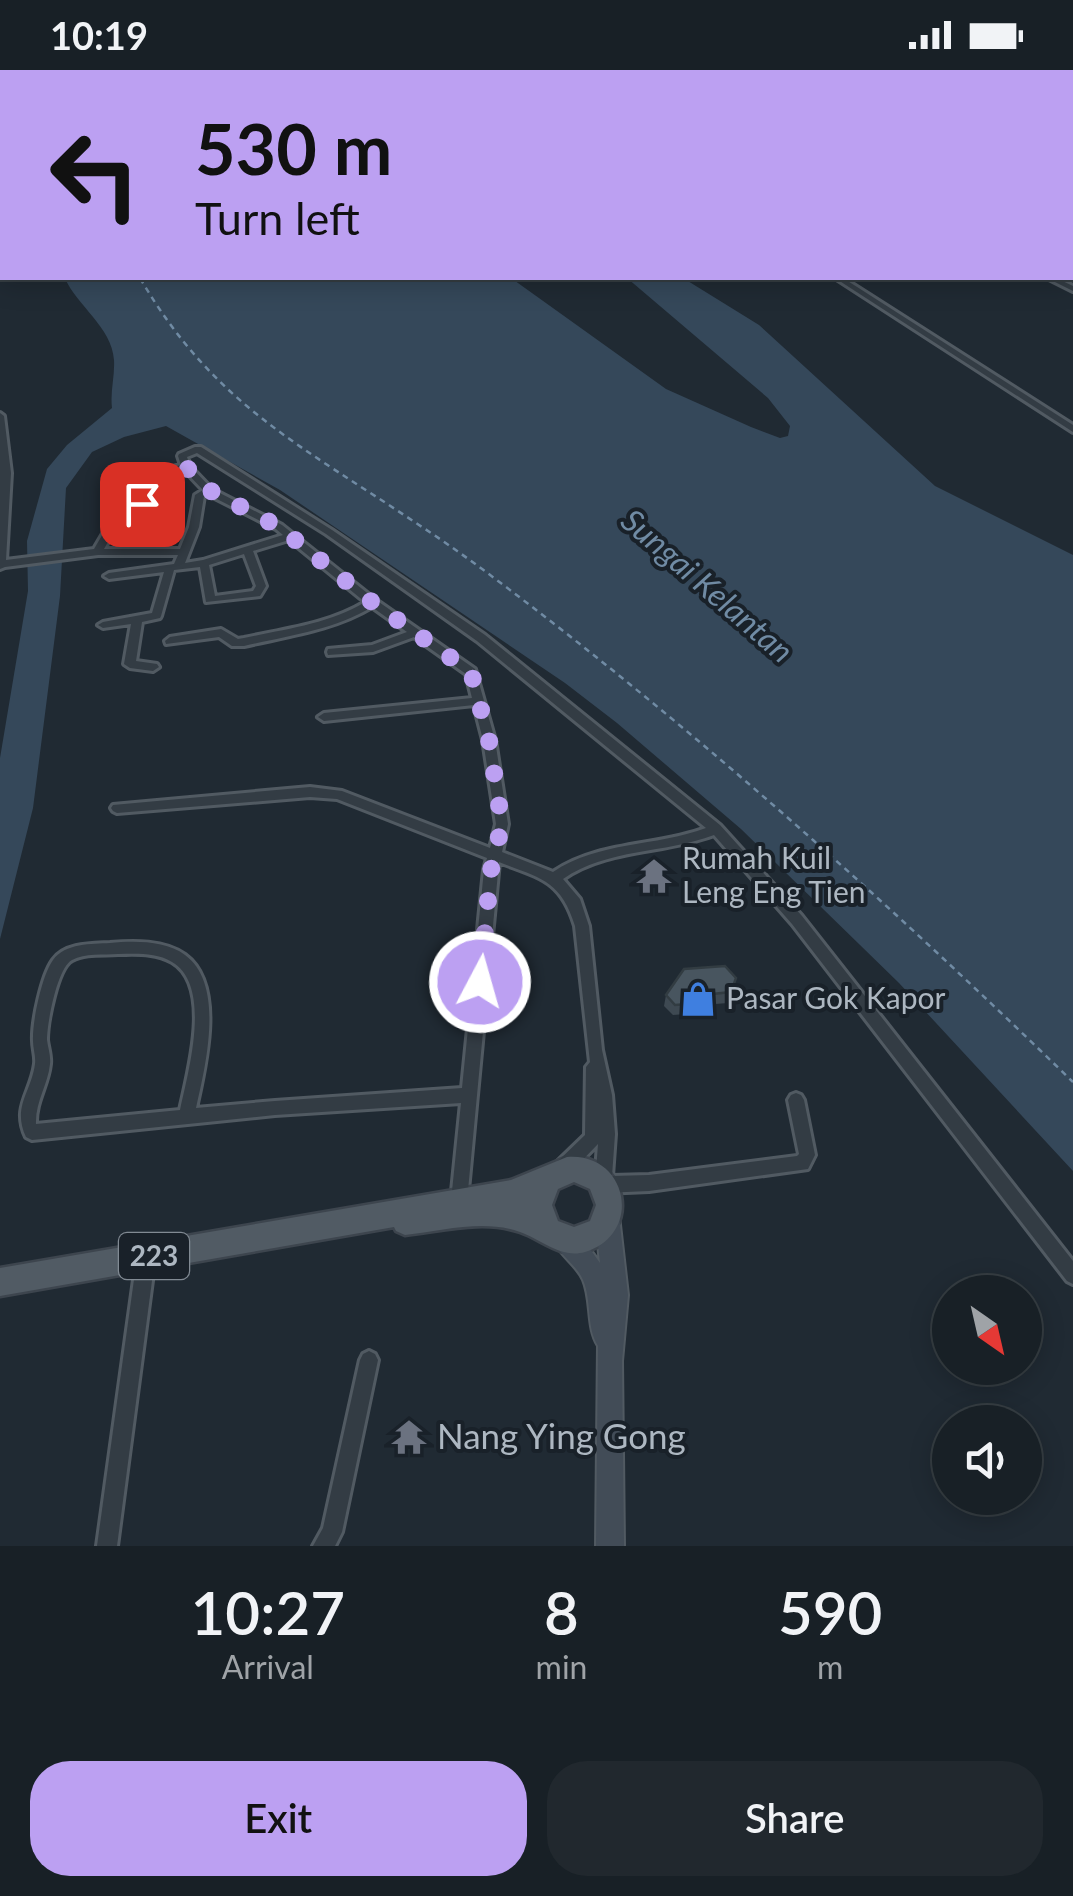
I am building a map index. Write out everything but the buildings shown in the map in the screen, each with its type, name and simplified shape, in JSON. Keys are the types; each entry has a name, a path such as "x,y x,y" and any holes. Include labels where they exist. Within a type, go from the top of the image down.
{"main road":[{"path":"602,1184 587,1172 558,1172 549,1178 538,1198 542,1221 556,1235 585,1239 595,1234 608,1216"},
{"name":"223","path":"0,1282 512,1194 558,1172"},
{"name":"223","path":"602,1184 609,1205 616,1294 609,1361 610,1546"},
{"name":"223","path":"308,1231 494,1212 523,1216 583,1254 595,1274 609,1361"}],"street":[{"path":"842,280 1073,429"},
{"path":"0,416 4,466 0,565 92,552 204,563 291,536"},
{"path":"459,1201 495,852 502,824 489,740 471,672 372,602 291,536 209,490 186,467 182,456 198,449 329,532 542,685 716,829 797,920 1073,1276"},
{"path":"92,552 111,523 128,508 142,504 163,472 186,467"},
{"path":"103,625 158,614 194,528 199,496 209,490"},
{"path":"204,563 210,600 256,594 261,586 248,550"},
{"path":"109,576 178,561"},
{"path":"170,641 222,633 244,642 326,624 372,602"},
{"path":"138,620 130,664 153,666"},
{"path":"332,652 372,648 416,632"},
{"path":"324,716 478,701"},
{"path":"118,808 310,792 338,794 554,878 576,903 582,926 594,1050 593,1138 558,1172"},
{"path":"554,878 583,857 692,840 716,829"},
{"path":"187,1116 205,1017 197,982 187,967 166,949 147,946 84,952 65,958 56,969 40,1039 44,1060 27,1119 28,1129 37,1133 187,1116 469,1095"},
{"path":"594,1050 607,1134 602,1184 649,1183 802,1163 808,1155 796,1100"},
{"path":"107,1546 146,1258"},
{"path":"323,1546 332,1532 368,1360"}],"water":[{"name":"Sungai Kelantan","path":"66,280 514,280 666,389 751,427 780,438 788,436 790,426 768,398 629,280 686,280 759,325 935,486 1073,555 1073,1171 899,983 741,829 617,723 565,683 280,490 166,426 124,437 92,452 66,488 60,596 33,808 0,939 0,758 28,591 27,541 47,469 67,445 112,408 112,348 101,327"}],"ferry route":[{"path":"141,280 198,359 263,420 470,560 621,677 819,845 1073,1082"}],"place":[{"name":"Rumah Kuil Leng Eng Tien","path":"654,876"},
{"name":"Pasar Gok Kapor","path":"698,999"},
{"name":"Nang Ying Gong","path":"409,1437"}],"route":[{"path":"142,504 163,472 186,467 209,490 279,527 372,602 471,672 489,740 502,824 491,870 480,982"}]}
